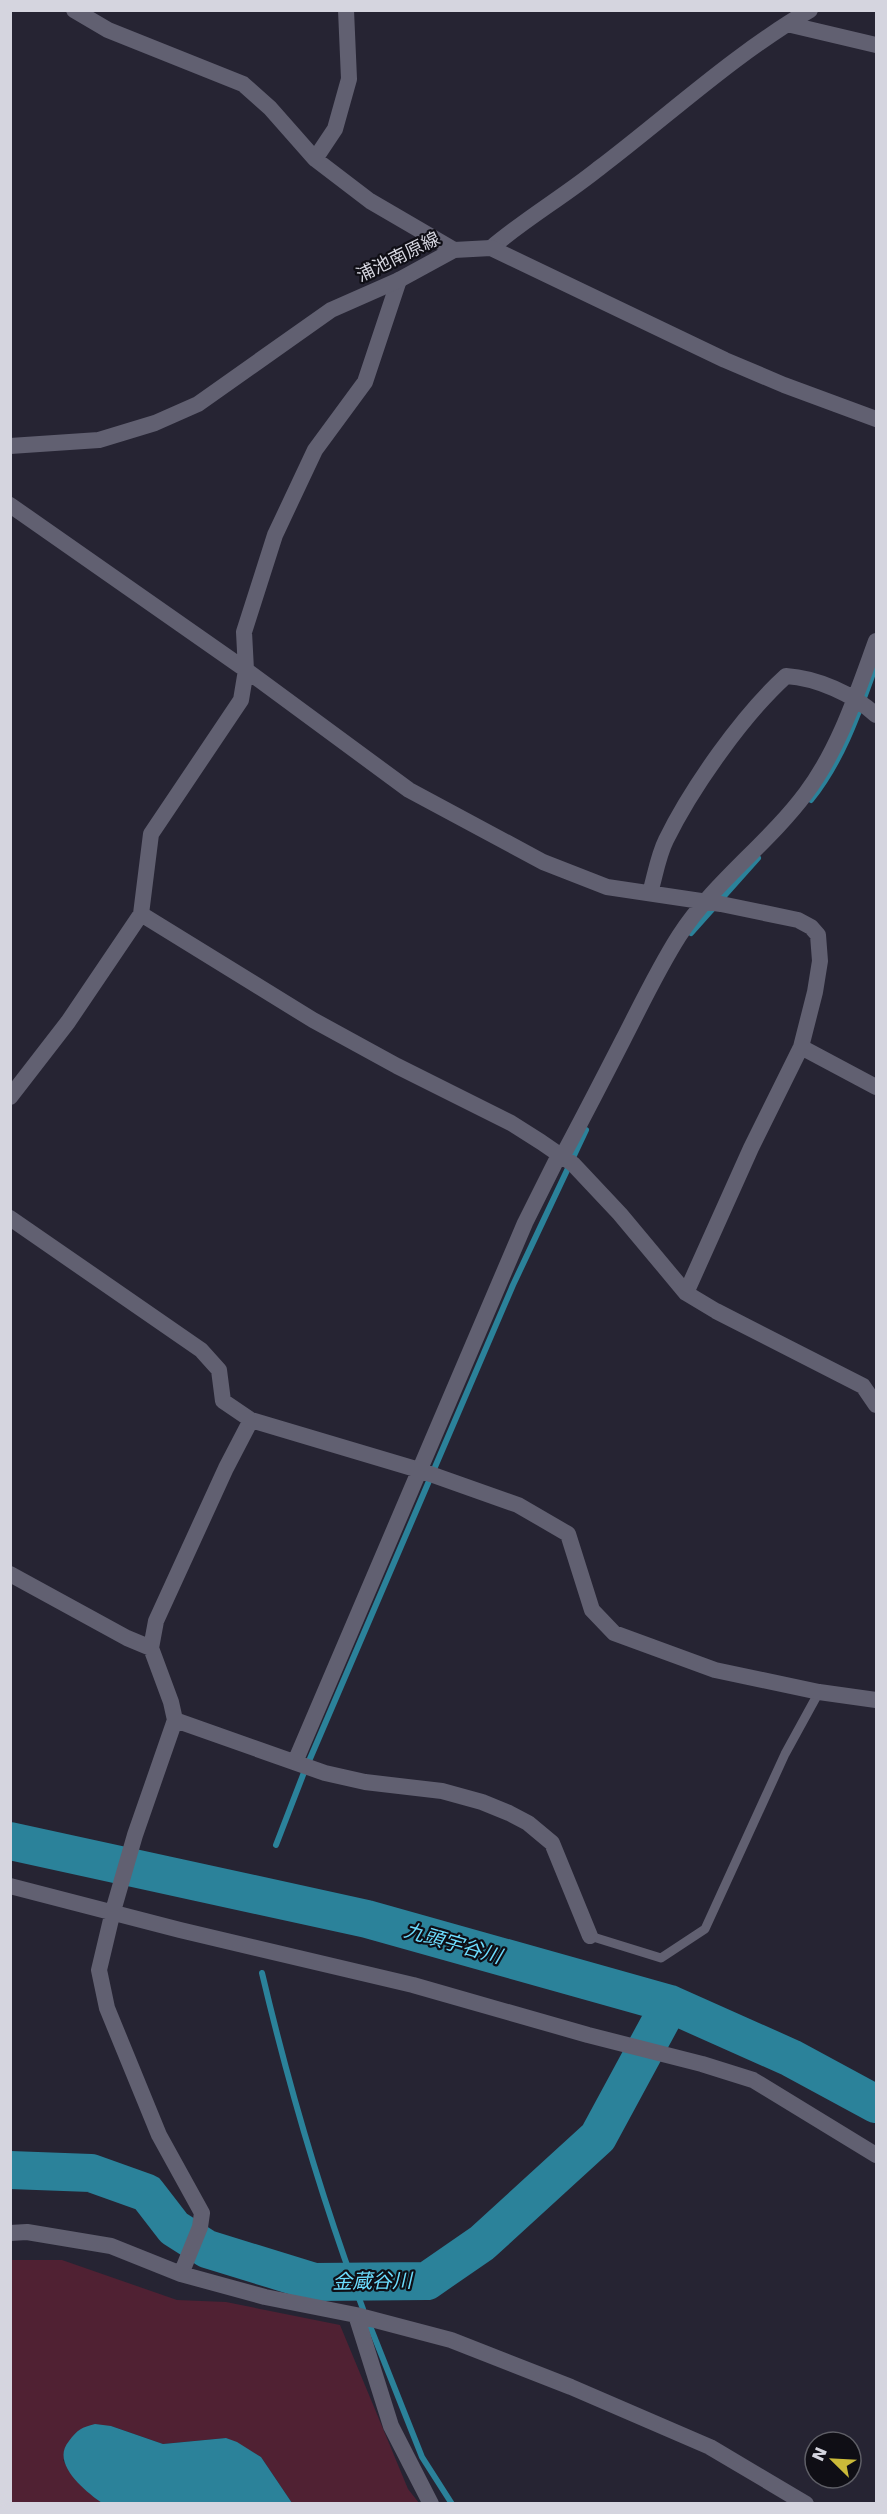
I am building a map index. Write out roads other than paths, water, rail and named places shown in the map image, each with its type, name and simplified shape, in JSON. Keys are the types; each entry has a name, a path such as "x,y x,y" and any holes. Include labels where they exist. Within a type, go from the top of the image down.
{"street":[{"path":"74,10 108,30 243,84 270,108 315,159 370,201 454,250"},
{"path":"315,159 335,129 349,79 346,10"},
{"path":"491,248 516,226 597,170 695,90 810,10"},
{"path":"787,24 876,45"},
{"name":"浦池南原線","path":"10,446 99,440 155,423 198,404 331,310 399,280 454,250 491,248 725,360 784,386 876,419"},
{"path":"10,1097 68,1022 141,914 151,834 241,700 246,670 244,632 275,535 315,450 365,382 399,280"},
{"path":"10,505 246,670 409,790 543,862 607,887 713,903 798,920 811,927 818,935 820,962 801,1047 686,1293"},
{"path":"303,1765 427,1473 525,1223 565,1159 658,971 680,934 713,903 806,794 864,706 876,641"},
{"path":"650,893 665,842 688,801 764,695 786,676 807,677 864,706"},
{"path":"141,914 313,1020 511,1124 565,1159 620,1214 686,1293 716,1311 863,1386 876,1405"},
{"path":"801,1047 876,1087"},
{"path":"10,1218 201,1350 219,1370 223,1401 251,1420 427,1473 518,1505 568,1534 592,1610 614,1633 715,1670 819,1692 876,1700"},
{"path":"181,2274 200,2227 202,2213 159,2135 107,2008 99,1970 135,1835 175,1720 171,1702 151,1648 156,1621 226,1468 251,1420"},
{"path":"10,1574 127,1638 151,1648"},
{"path":"175,1720 303,1765 365,1782 442,1791 482,1802 528,1823 552,1843 590,1936"},
{"path":"10,1886 114,1908 180,1930 414,1985 753,2080 876,2155"},
{"path":"10,2233 27,2232 111,2246 181,2274 265,2297 356,2315 451,2340 571,2387 710,2447 806,2504"},
{"path":"356,2315 391,2426 431,2504"}],"lane":[{"path":"590,1936 661,1958 705,1929 785,1754 819,1692"}],"water":[{"path":"95,2424 111,2426 163,2444 226,2438 237,2442 261,2457 292,2503 102,2503 72,2476 64,2458 64,2449 75,2434"}],"waterway":[{"path":"811,800 841,752 876,665"},
{"path":"691,933 758,858"},
{"path":"276,1845 303,1775 513,1285 586,1130"},
{"name":"九頭宇谷川","path":"10,1841 367,1919 670,2004 791,2058 876,2104"},
{"path":"262,1973 307,2143 363,2309"},
{"name":"金蔵谷川","path":"10,2170 91,2173 147,2193 174,2228 207,2249 314,2282 427,2281 482,2243 598,2137 670,2004"},
{"path":"370,2326 422,2457 452,2504"}]}
